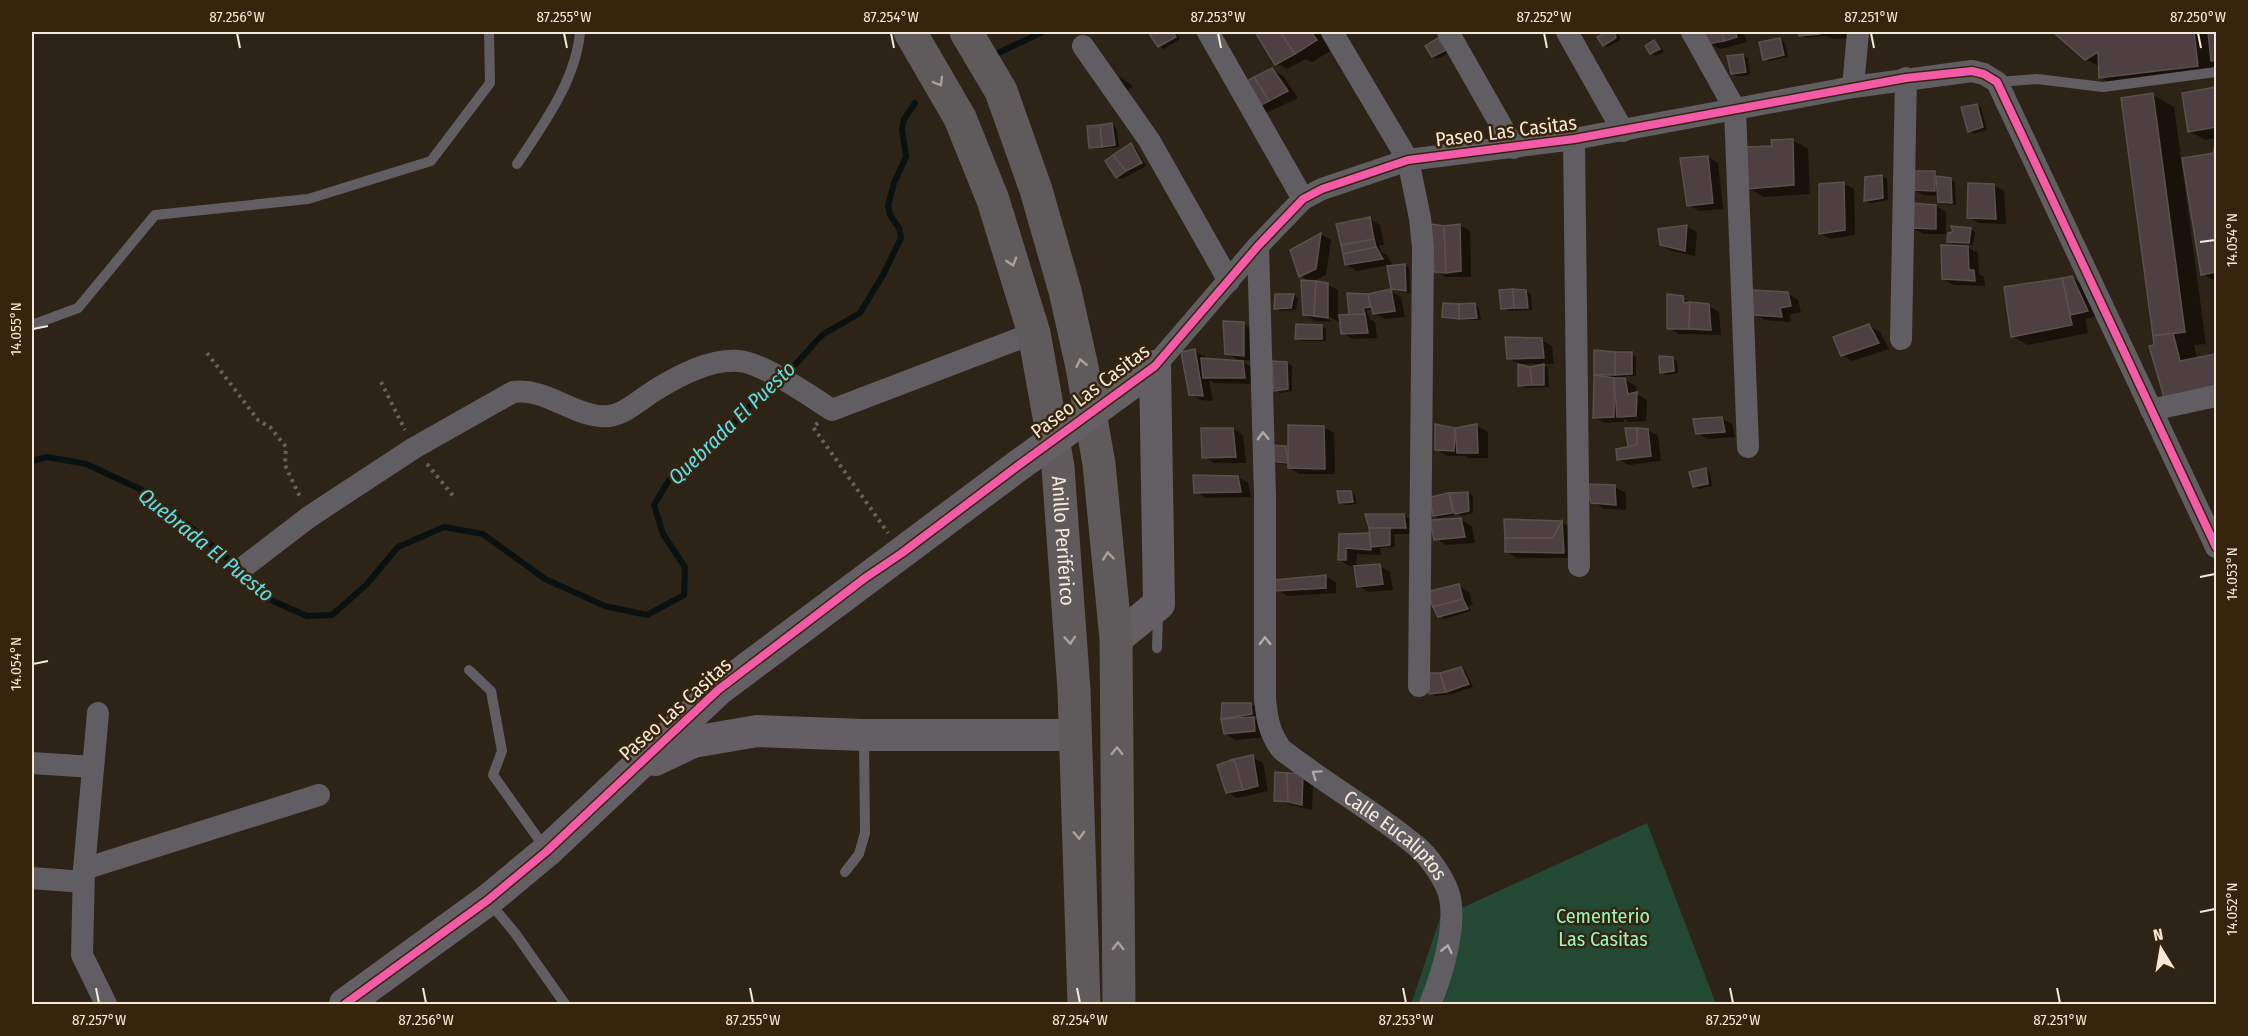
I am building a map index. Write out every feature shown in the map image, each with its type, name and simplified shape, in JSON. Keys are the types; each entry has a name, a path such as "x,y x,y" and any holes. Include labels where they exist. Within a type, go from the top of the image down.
{"highway":[{"name":"Anillo Periférico","path":"910,32 960,118 993,200 1034,333 1058,467 1076,735 1084,1005"},
{"name":"Anillo Periférico","path":"966,32 1002,91 1036,190 1065,291 1082,368 1099,464 1116,639 1119,1005"}],"street":[{"path":"1208,32 1303,199"},
{"path":"1332,32 1408,160 1420,218 1423,248 1419,686"},
{"path":"1448,32 1514,148"},
{"path":"1567,32 1623,131"},
{"path":"1692,32 1735,109 1748,447"},
{"path":"1853,87 1858,32"},
{"path":"1083,46 1149,140 1229,281"},
{"name":"Paseo Las Casitas","path":"345,1005 488,900 547,851 718,690 865,578 1151,369 1258,246 1303,199 1322,189 1408,160 1514,148 1623,131 1906,78 1972,71 1984,74 1997,82"},
{"path":"1901,339 1906,78"},
{"path":"1997,82 2151,410 2214,536"},
{"path":"1574,139 1579,566"},
{"name":"Calle Eucaliptos","path":"1258,246 1265,495 1267,722 1281,749 1417,846 1437,871 1450,896 1452,923 1430,1005"},
{"path":"245,566 309,517 414,448 513,392 524,390 580,410 601,416 611,416 622,412 679,376 703,366 738,361 754,365 832,410 1034,333"},
{"path":"1116,639 1159,604 1151,369"},
{"path":"2151,410 2217,396"},
{"path":"718,690 728,713 757,730"},
{"path":"98,713 84,876 82,955 106,1005"},
{"path":"627,774 693,742 757,730 864,735 1076,735"},
{"path":"32,763 93,767"},
{"path":"32,878 84,876 319,795"}],"lane":[{"path":"32,325 78,308 155,215 308,199 431,161 490,83 489,32"},
{"path":"517,164 555,106 570,73 580,32"},
{"path":"1997,82 2037,79 2103,87 2217,72"},
{"path":"1157,648 1159,604"},
{"path":"469,670 490,691 502,751 494,775 547,851"},
{"path":"845,872 859,854 865,833 864,735"},
{"path":"488,900 515,933 565,1005"}],"path":[{"path":"207,353 258,420 270,427 286,447 285,465 309,517"},
{"path":"832,410 813,427 902,553"}],"green space":[{"name":"Cementerio Las Casitas","path":"1647,823 1716,1004 1411,1004 1440,918"}],"building":[{"path":"1157,32 1173,32 1176,37 1158,47 1150,35"},
{"path":"1255,32 1280,32 1295,54 1275,65"},
{"path":"1280,32 1311,32 1317,40 1295,54"},
{"path":"1607,32 1615,32 1616,38 1603,46 1597,37"},
{"path":"1703,32 1722,32 1724,41 1708,44"},
{"path":"1722,32 1735,32 1737,37 1724,41"},
{"path":"1799,32 1820,32 1820,34 1799,36"},
{"path":"2053,32 2194,32 2198,66 2099,78 2098,52 2085,60"},
{"path":"2208,32 2216,32 2216,60 2211,61"},
{"path":"1438,38 1446,50 1432,57 1425,46"},
{"path":"1780,38 1784,55 1763,60 1759,42"},
{"path":"1654,40 1660,49 1650,54 1645,46"},
{"path":"1743,54 1746,72 1731,74 1727,56"},
{"path":"1272,68 1288,91 1269,101 1254,77"},
{"path":"1254,77 1269,101 1255,108 1239,86"},
{"path":"2216,87 2216,127 2188,132 2182,93"},
{"path":"2153,93 2185,332 2153,336 2121,98"},
{"path":"1977,104 1983,127 1968,132 1961,107"},
{"path":"1112,123 1115,145 1102,147 1100,125"},
{"path":"1100,125 1102,147 1089,148 1087,126"},
{"path":"1793,139 1794,185 1747,189 1746,147 1772,146 1771,140"},
{"path":"1131,143 1142,163 1126,171 1113,155"},
{"path":"2214,148 2216,148 2216,272 2201,275 2182,158 2214,153"},
{"path":"1113,155 1126,171 1116,178 1105,161"},
{"path":"1708,156 1713,203 1687,206 1680,158"},
{"path":"1911,171 1935,171 1935,191 1911,190"},
{"path":"1882,175 1883,198 1864,201 1865,177"},
{"path":"1936,176 1951,178 1952,203 1938,202"},
{"path":"1844,182 1845,230 1819,234 1819,184"},
{"path":"1968,183 1994,184 1996,219 1967,218"},
{"path":"1910,203 1936,205 1936,229 1911,228"},
{"path":"1370,217 1374,239 1341,245 1336,224"},
{"path":"1431,224 1444,226 1446,273 1434,272"},
{"path":"1460,224 1461,271 1446,273 1444,226"},
{"path":"1687,225 1685,251 1660,245 1658,229"},
{"path":"1951,226 1971,228 1969,243 1947,242 1948,233 1953,232"},
{"path":"1321,233 1316,269 1299,277 1290,250"},
{"path":"1374,239 1376,247 1343,254 1341,245"},
{"path":"1941,245 1968,246 1969,270 1974,270 1975,281 1942,279"},
{"path":"1376,247 1383,259 1345,265 1343,254"},
{"path":"1405,264 1406,291 1391,289 1387,266"},
{"path":"2072,276 2088,311 2070,315 2062,278"},
{"path":"2062,278 2072,325 2011,337 2004,287"},
{"path":"1301,280 1316,281 1314,316 1303,315"},
{"path":"1316,281 1328,283 1328,318 1314,316"},
{"path":"1391,289 1395,311 1373,314 1368,294"},
{"path":"1513,289 1514,308 1501,309 1499,290"},
{"path":"1513,289 1526,290 1528,308 1514,308"},
{"path":"1752,290 1788,292 1791,306 1780,308 1782,317 1753,315"},
{"path":"1347,293 1368,294 1370,307 1363,308 1365,314 1349,315"},
{"path":"1275,294 1294,294 1291,308 1274,309"},
{"path":"1667,294 1683,296 1684,303 1690,302 1689,329 1667,329"},
{"path":"1690,302 1709,304 1711,330 1689,329"},
{"path":"1443,303 1459,304 1459,319 1442,317"},
{"path":"1475,303 1477,318 1459,319 1459,304"},
{"path":"1365,314 1368,333 1341,334 1339,315"},
{"path":"1223,321 1244,322 1244,356 1225,354"},
{"path":"1296,324 1322,325 1322,339 1295,339"},
{"path":"1869,324 1879,343 1841,356 1833,337"},
{"path":"2173,333 2180,361 2216,354 2216,385 2164,397 2149,346 2154,345 2153,336"},
{"path":"1505,337 1542,338 1544,358 1507,359"},
{"path":"1195,349 1203,396 1189,395 1181,352"},
{"path":"1594,350 1615,352 1615,375 1594,375"},
{"path":"1615,352 1632,352 1632,374 1615,375"},
{"path":"1659,356 1673,357 1674,371 1660,373"},
{"path":"1201,358 1243,361 1245,378 1203,378"},
{"path":"1272,361 1287,362 1288,389 1274,391"},
{"path":"1518,364 1530,367 1532,385 1518,386"},
{"path":"1544,364 1544,385 1532,385 1530,367"},
{"path":"1594,375 1614,378 1614,417 1593,418"},
{"path":"1614,378 1625,378 1628,394 1637,392 1636,416 1617,417"},
{"path":"1722,417 1725,432 1696,434 1693,419"},
{"path":"1435,424 1455,428 1454,451 1435,450"},
{"path":"1477,424 1478,453 1457,453 1455,428"},
{"path":"1288,425 1324,426 1325,469 1288,468"},
{"path":"1201,428 1233,428 1236,457 1202,458"},
{"path":"1625,428 1637,428 1637,445 1628,446"},
{"path":"1637,428 1648,429 1651,456 1617,460 1616,449 1637,445"},
{"path":"1266,445 1286,446 1288,463 1267,461"},
{"path":"1706,468 1708,484 1693,487 1689,472"},
{"path":"1193,475 1238,476 1241,492 1194,493"},
{"path":"1586,484 1615,485 1616,505 1591,503"},
{"path":"1337,491 1351,491 1353,502 1339,503"},
{"path":"1468,492 1469,511 1455,514 1449,493"},
{"path":"1449,493 1453,513 1433,516 1430,497"},
{"path":"1365,514 1404,514 1406,528 1369,528"},
{"path":"1461,518 1465,537 1434,540 1430,520"},
{"path":"1504,519 1562,521 1553,538 1505,538"},
{"path":"1562,521 1564,553 1505,552 1505,538 1553,538"},
{"path":"1369,528 1390,528 1390,545 1371,547"},
{"path":"1369,533 1371,550 1346,548 1346,560 1338,560 1339,534"},
{"path":"1380,564 1383,584 1357,587 1354,566"},
{"path":"1326,575 1326,588 1276,591 1274,580"},
{"path":"1459,584 1463,599 1433,607 1426,592"},
{"path":"1463,599 1468,609 1438,617 1433,607"},
{"path":"1461,667 1469,684 1446,692 1440,673"},
{"path":"1427,673 1440,673 1446,692 1429,694"},
{"path":"1222,703 1251,703 1252,714 1221,719"},
{"path":"1254,717 1255,731 1224,734 1221,719"},
{"path":"1253,755 1258,786 1243,790 1234,759"},
{"path":"1234,759 1243,790 1226,793 1217,765"},
{"path":"1275,772 1287,773 1288,802 1274,801"},
{"path":"1287,773 1303,774 1302,805 1288,802"}],"waterway":[{"name":"Quebrada El Puesto","path":"998,53 1043,32"},
{"name":"Quebrada El Puesto","path":"785,376 822,335 860,313 883,275 901,238 899,228 890,215 888,205 894,183 906,157 902,129 904,119 915,103"},
{"name":"Quebrada El Puesto","path":"32,461 47,457 86,464 140,489 229,560 264,597 307,616 332,615 366,585 398,547 444,527 483,534 545,579 605,606 647,615 684,595 685,567 663,534 654,505 669,480 694,455 723,435 754,401 777,382"}],"cycle path":[{"path":"345,1004 488,900 547,851 718,690 865,578 1155,366 1258,246 1303,199 1322,189 1408,160 1574,139 1906,78 1972,71 1984,74 1997,82 2216,547"}]}
